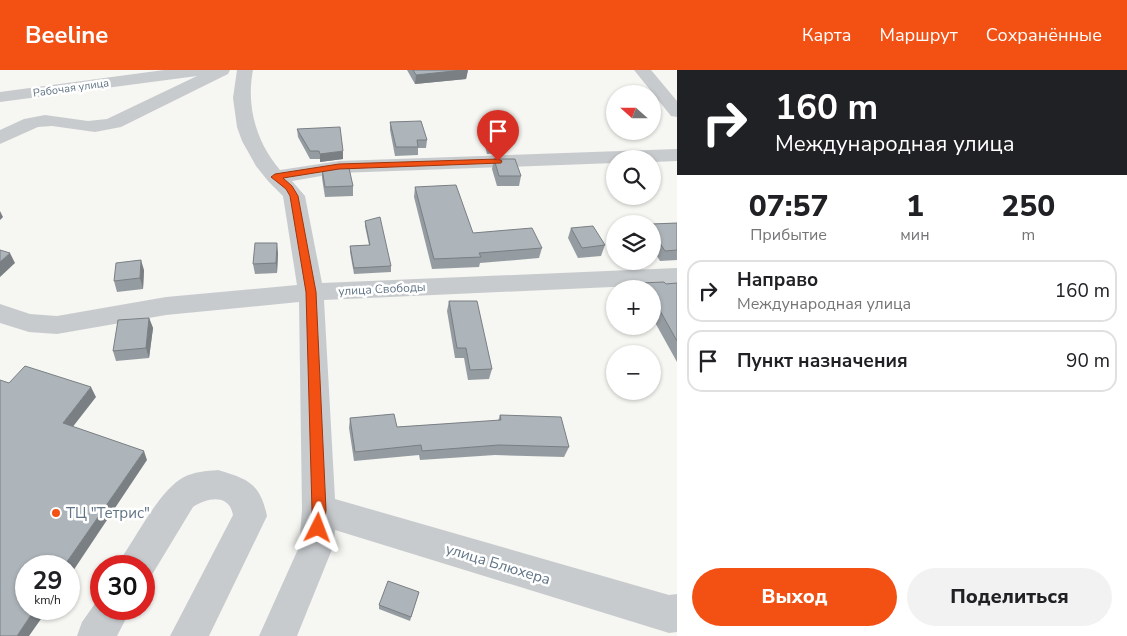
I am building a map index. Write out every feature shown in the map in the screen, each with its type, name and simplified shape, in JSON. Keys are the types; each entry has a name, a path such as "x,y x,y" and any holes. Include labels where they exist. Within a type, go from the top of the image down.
{"street":[{"name":"Рабочая улица","path":"0,97 202,70"},
{"path":"0,138 23,125 38,121 52,120 86,128 114,123 222,70"},
{"path":"245,70 241,82 243,112 251,142 275,177 289,188 294,196 311,292 319,510 316,547 279,636"},
{"path":"642,70 677,112"},
{"path":"275,177 339,167 677,155"},
{"name":"улица Свободы","path":"0,313 29,323 57,325 166,306 311,292 677,276"},
{"path":"144,555 181,497 196,487 218,484 236,490 247,501 250,516 189,636"},
{"name":"улица Блюхера","path":"319,510 590,592 669,614 677,613"},
{"path":"96,636 105,620"}],"building":[{"path":"413,70 463,70 416,75"},
{"path":"421,121 427,140 417,140 418,147 396,147 390,122"},
{"path":"340,127 343,151 320,154 319,151 310,151 297,129"},
{"path":"501,132 507,148 488,149 484,133"},
{"path":"494,159 515,159 521,176 499,176"},
{"path":"345,165 345,168 349,168 353,186 325,187 322,168"},
{"path":"456,185 473,233 532,228 542,248 479,253 481,257 434,259 415,187"},
{"path":"380,217 391,266 354,268 350,246 370,245 365,221"},
{"path":"677,223 677,250 665,251 661,245 661,224"},
{"path":"593,226 605,245 582,248 571,228"},
{"path":"255,243 277,243 276,263 253,264"},
{"path":"0,250 10,253 0,262"},
{"path":"141,260 140,278 114,281 116,263"},
{"path":"661,282 666,284 677,283 677,341 661,312"},
{"path":"449,301 477,301 492,369 470,370 466,348 457,348"},
{"path":"149,318 146,348 113,351 118,320"},
{"name":"ТЦ \"Тетрис\"","path":"25,366 91,387 63,423 144,451 72,555 15,555 15,620 28,620 17,636 0,636 0,380 9,383"},
{"path":"394,414 397,427 501,420 500,415 561,417 569,447 499,445 422,451 421,445 355,452 350,418"},
{"path":"388,581 419,592 411,617 379,605"}],"place":[{"name":"ТЦ \"Тетрис\"","path":"56,513"}],"route":[{"path":"318,528 319,510 311,292 294,196 289,188 275,177 339,167 498,161"}]}
